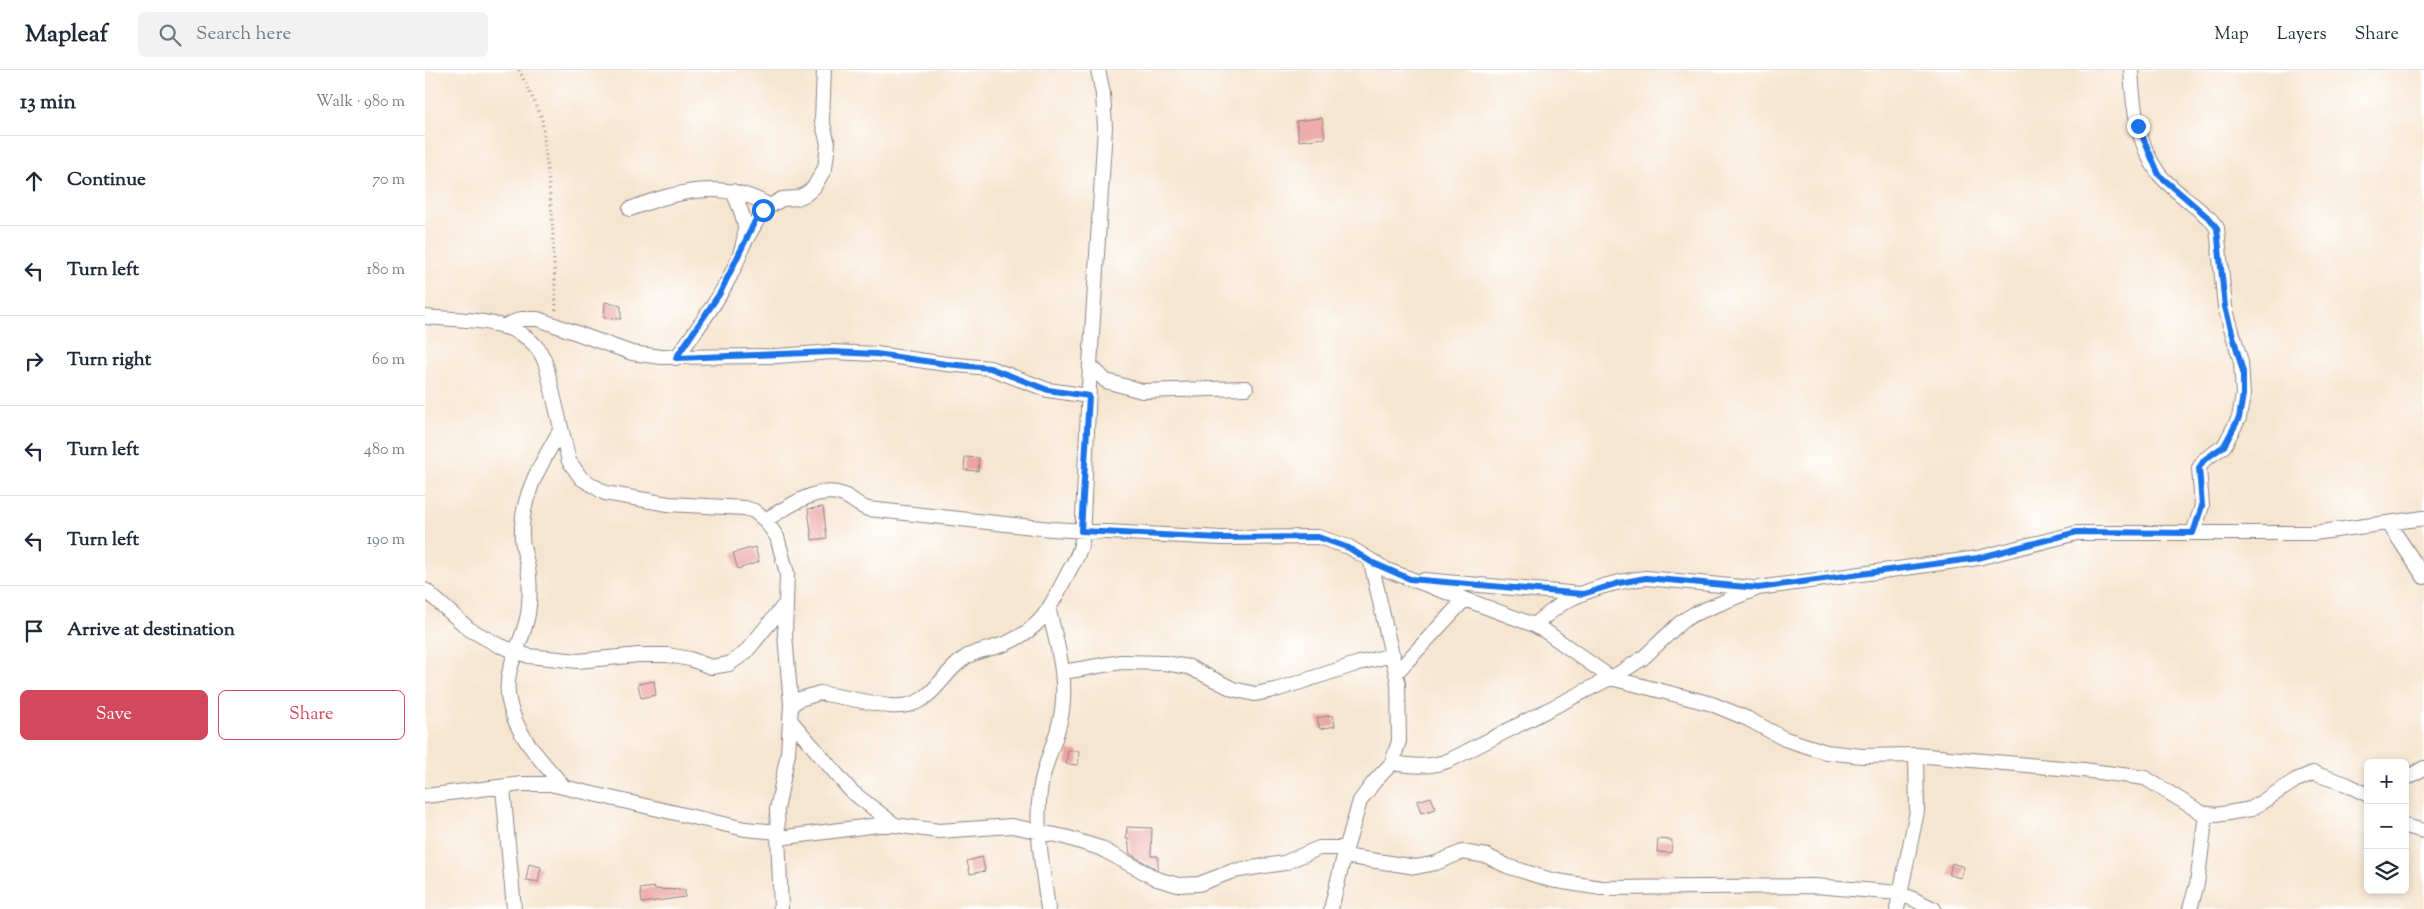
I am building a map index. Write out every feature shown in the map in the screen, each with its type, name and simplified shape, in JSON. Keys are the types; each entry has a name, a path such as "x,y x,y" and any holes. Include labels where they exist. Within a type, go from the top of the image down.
{"street":[{"path":"676,358 720,293 758,215 768,205 782,199 797,198 806,194 814,187 825,168 828,144 822,120 824,74 811,70"},
{"path":"791,705 800,699 820,693 898,707 916,703 925,698 965,658 1008,643 1034,627 1049,611 1081,549 1105,128 1103,94 1098,70"},
{"path":"2131,70 2134,110 2151,159 2159,175 2211,220 2217,228 2226,315 2243,372 2241,406 2233,431 2224,446 2204,460 2199,468 2202,506 2193,533"},
{"path":"631,209 658,198 700,190 733,191 750,196 768,205"},
{"path":"733,191 744,220 743,245"},
{"path":"425,316 503,327 527,336 538,346 543,355 565,451 574,470 596,489 623,497 668,504 745,508 754,511 765,520 777,537 785,563 785,635 791,705 788,753 778,800 781,909"},
{"path":"503,327 529,318 557,325 632,353 676,358 832,352 876,354 990,368 1048,390 1089,396"},
{"path":"1090,365 1106,381 1135,390 1156,392 1247,388"},
{"path":"561,429 532,480 524,507 522,539 529,576 529,604 526,624 507,676 507,689 512,714 525,740 564,787"},
{"path":"765,520 808,496 828,492 842,494 863,508 873,510 1081,531 1255,539 1308,535 1339,543 1371,562 1410,579 1534,625 1611,678 1712,704 1748,719 1785,739 1826,752 1861,756 1916,754 2145,778 2206,814 2216,815 2251,809 2296,780 2313,773 2347,784 2364,793"},
{"path":"1534,625 1564,602 1583,594 1619,583 1646,578 1758,588 1978,558 2077,532 2314,534 2424,518"},
{"path":"2389,524 2424,577"},
{"path":"1331,909 1360,801 1373,782 1392,763 1399,741 1400,700 1396,673 1371,562"},
{"path":"1410,579 1583,594"},
{"path":"1392,763 1420,767 1441,764 1611,678 1643,658 1681,622 1694,614 1758,588"},
{"path":"425,590 469,629 498,645 537,657 578,661 639,655 668,655 690,659 711,667 737,660 745,653 786,603"},
{"path":"1396,673 1464,600"},
{"path":"1048,909 1038,831 1040,791 1044,770 1060,722 1063,706 1063,672 1049,611"},
{"path":"1063,672 1121,662 1164,663 1189,666 1233,689 1255,694 1279,689 1349,666 1393,655"},
{"path":"790,720 851,791 895,825"},
{"path":"1897,909 1917,811 1916,754"},
{"path":"2409,777 2424,768"},
{"path":"425,796 535,783 564,787 745,829 779,835 878,825 895,825 939,831 975,830 999,826 1038,831 1100,848 1157,879 1178,885 1199,884 1233,871 1284,863 1319,848 1345,852 1393,866 1415,867 1436,863 1463,852 1474,853 1551,880 1601,888 1815,886 1900,893 1934,909"},
{"path":"503,788 514,909"},
{"path":"2190,909 2197,884 2206,814"},
{"path":"2409,827 2424,831"}],"path":[{"path":"519,70 542,118 551,215 557,325"}],"building":[{"path":"1322,118 1325,138 1299,141 1296,121"},
{"path":"605,302 621,306 621,319 604,318"},
{"path":"965,457 979,458 978,471 964,470"},
{"path":"823,507 827,538 812,540 808,509"},
{"path":"755,547 759,562 738,569 733,553"},
{"path":"654,681 656,695 641,698 638,684"},
{"path":"1333,715 1335,726 1320,729 1317,718"},
{"path":"1068,750 1079,751 1078,765 1066,764"},
{"path":"1431,797 1436,809 1421,813 1417,801"},
{"path":"1127,827 1152,828 1151,856 1158,856 1158,870 1130,854 1128,839 1126,839"},
{"path":"1658,839 1672,840 1671,853 1657,852"},
{"path":"982,857 985,871 970,874 967,861"},
{"path":"1952,863 1964,867 1961,878 1949,875"},
{"path":"529,864 541,867 538,882 526,880"},
{"path":"654,887 654,889 685,890 685,897 642,903 640,889"}],"route":[{"path":"763,210 758,215 720,293 676,358 777,356 832,352 898,356 922,361 990,368 1003,371 1029,384 1048,390 1089,396 1081,531 1255,539 1275,539 1308,535 1339,543 1371,562 1410,579 1583,594 1619,583 1646,578 1758,588 1798,584 2001,554 2077,532 2193,533 2201,515 2203,497 2197,472 2204,460 2224,446 2239,418 2243,395 2243,372 2232,338 2225,307 2217,228 2211,220 2159,175 2143,142 2138,126"}]}
